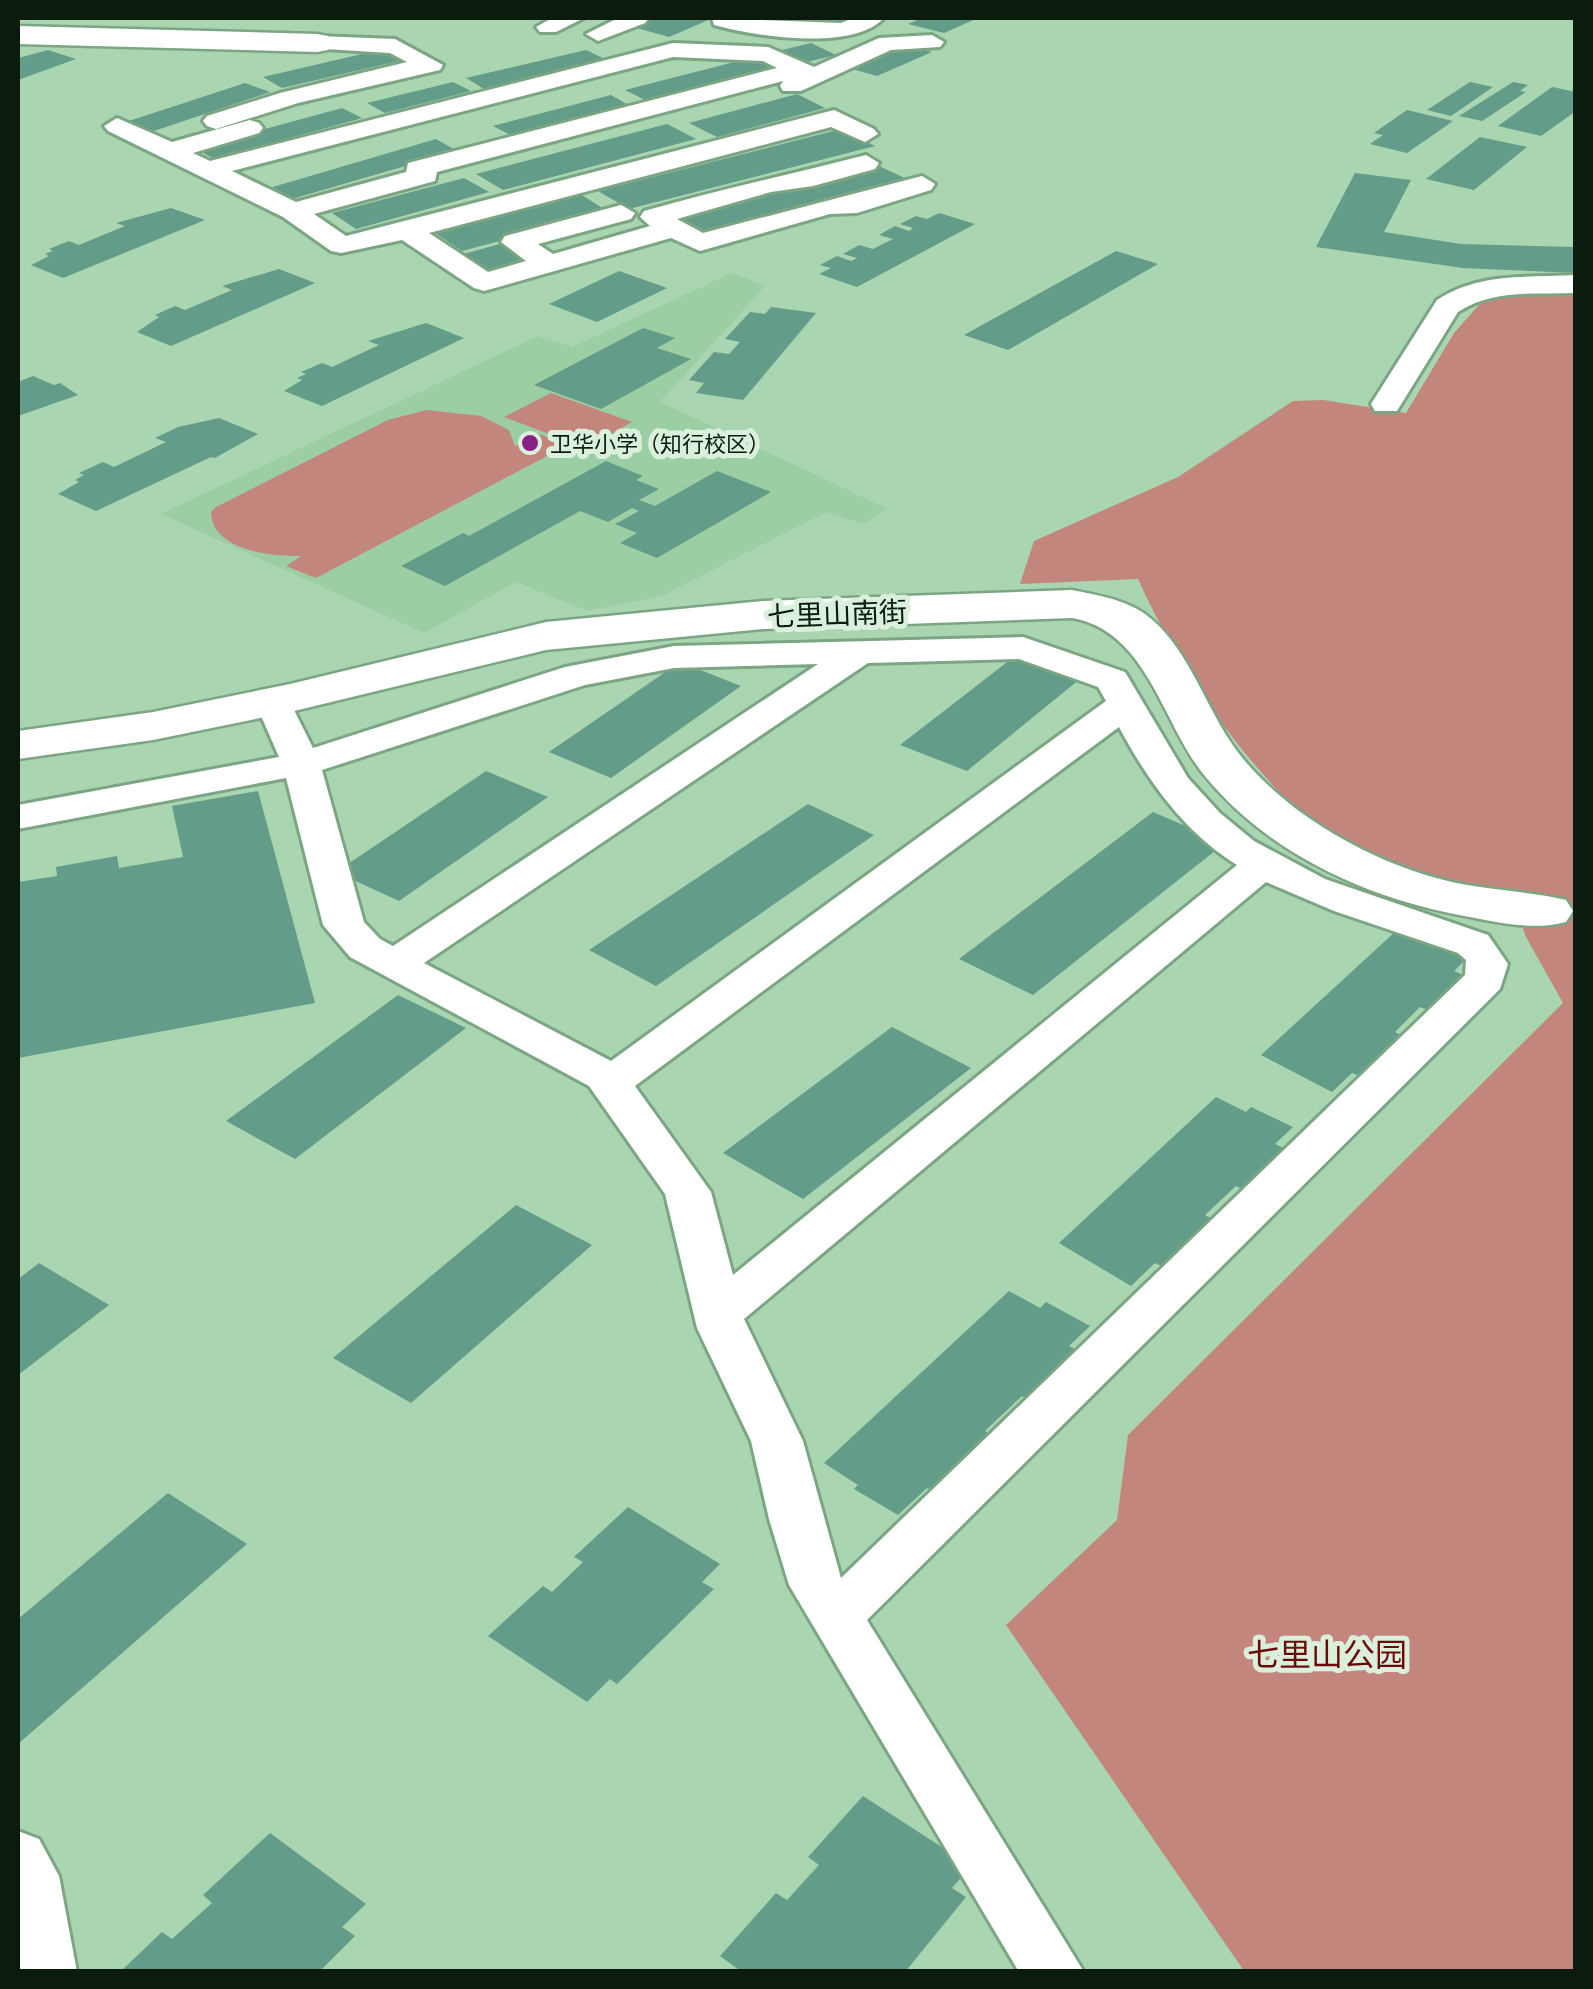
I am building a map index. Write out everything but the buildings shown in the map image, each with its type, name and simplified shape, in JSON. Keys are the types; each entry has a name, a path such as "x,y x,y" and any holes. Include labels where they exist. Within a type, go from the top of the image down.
{"street":[{"path":"548,27 572,18"},
{"path":"210,169 407,123 488,96 585,58 637,18"},
{"path":"680,38 725,19 752,28 844,30 872,18"},
{"path":"266,42 340,22 382,20"},
{"path":"18,35 395,46 488,96"},
{"path":"674,122 808,76 886,43 932,42"},
{"path":"362,147 407,123 585,58 673,50 768,54 808,76 832,108 834,118"},
{"path":"585,58 695,61"},
{"path":"585,58 649,109 720,148"},
{"path":"161,146 289,98 428,64"},
{"path":"426,175 417,169 649,109 808,76 870,80"},
{"path":"161,146 452,77"},
{"path":"259,82 289,98 348,103 407,123 474,154"},
{"path":"118,126 292,211 341,245 834,118 865,134"},
{"path":"407,231 484,282 549,264 768,184 813,178 866,163"},
{"path":"292,211 426,175 464,173 513,203"},
{"path":"577,186 636,222 664,223 700,243 922,184"},
{"path":"549,264 516,242 622,212"},
{"path":"1386,404 1447,306 1462,294 1491,284 1576,284"},
{"name":"七里山南街","path":"18,745 153,726 273,702 546,636 626,625 763,615 1072,604 1116,616 1136,630 1220,762 1278,822 1332,853 1403,882 1501,909 1548,910"},
{"path":"18,817 301,764 578,675 674,657 1024,648 1112,680 1172,782 1211,828 1260,866 1321,893 1473,944 1486,954 1490,967 1485,980 836,1617"},
{"path":"394,964 860,652"},
{"path":"273,702 301,764 344,925 365,948 587,1064 610,1083 688,1192 722,1328 777,1442 816,1586 1053,1972"},
{"path":"610,1083 1126,704"},
{"path":"719,1313 1260,866"},
{"path":"18,1858 28,1876 46,1972"}],"shaded area":[{"name":"卫华小学（知行校区）","path":"732,273 765,286 660,402 888,509 863,524 826,512 662,596 587,611 516,582 424,633 161,514 538,336 572,347"}],"green space":[{"name":"七里山公园","path":"1521,292 1575,292 1575,1971 1244,1971 1006,1625 1117,1520 1128,1435 1563,1003 1526,937 1510,891 1457,885 1389,861 1317,822 1281,794 1200,692 1138,579 1020,584 1034,541 1178,477 1293,401 1323,400 1406,413 1454,333 1486,297"},
{"path":"551,393 632,422 586,448 504,417"},
{"path":"426,410 481,416 509,430 515,446 539,434 568,445 316,578 286,566 301,556 245,549 221,535 214,525 211,512 216,507 388,420"}],"place":[{"name":"卫华小学（知行校区）","path":"530,443"}]}
